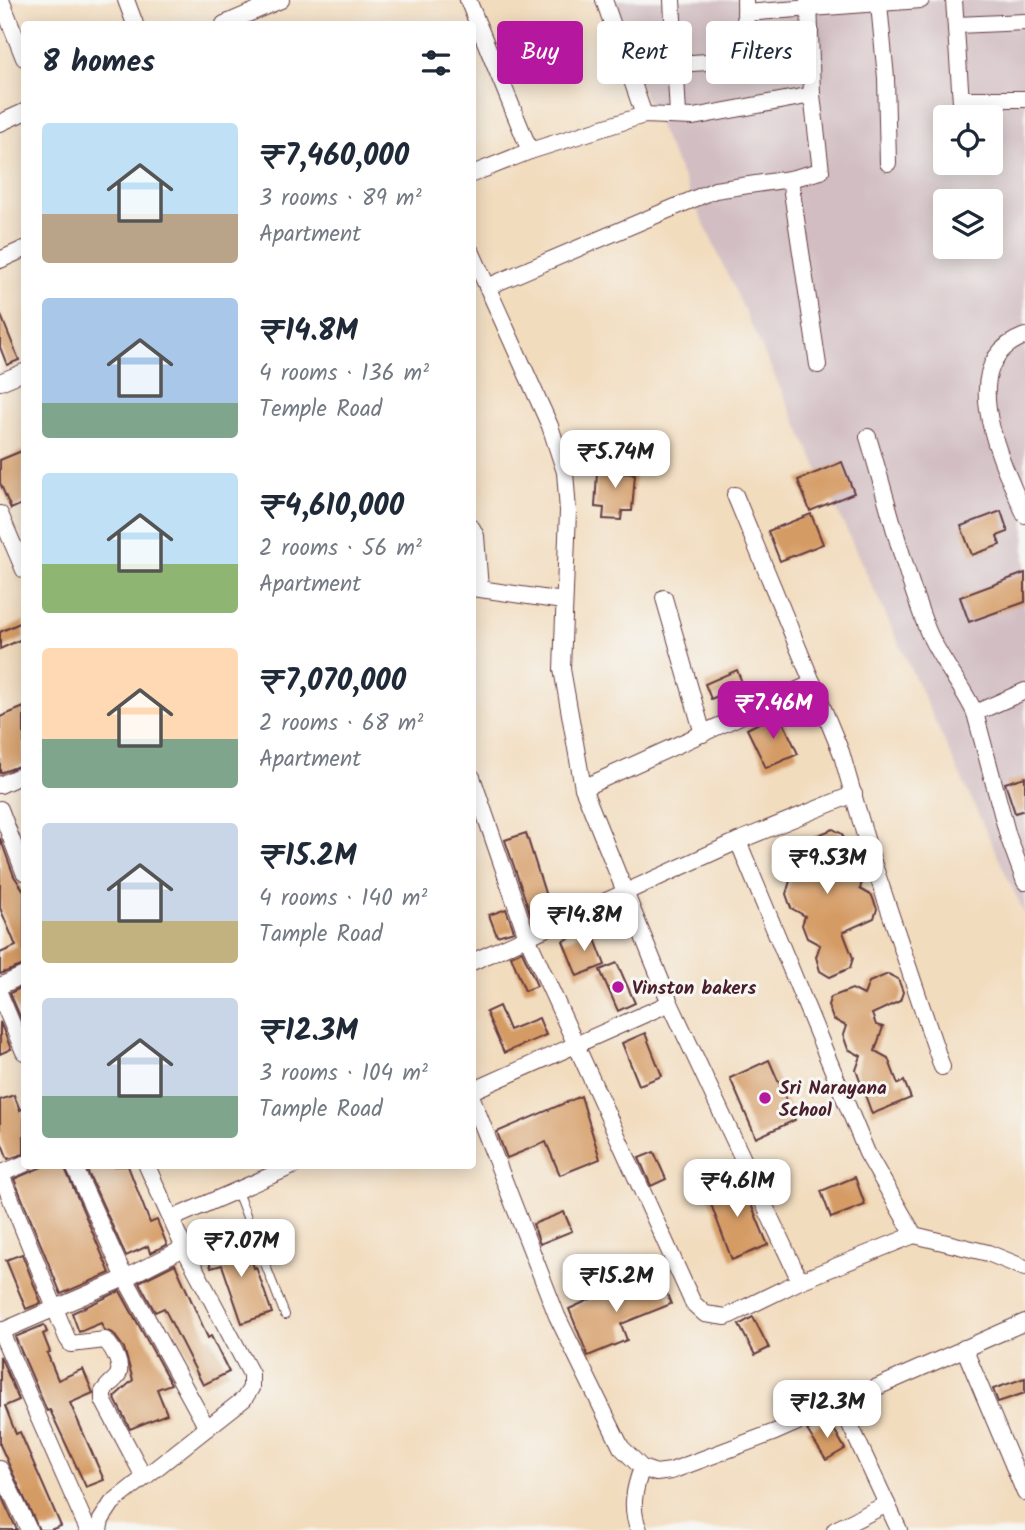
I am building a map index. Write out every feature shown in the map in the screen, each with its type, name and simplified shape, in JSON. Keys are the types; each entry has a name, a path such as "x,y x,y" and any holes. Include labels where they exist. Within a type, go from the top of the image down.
{"street":[{"path":"1,0 21,50"},
{"path":"126,0 134,21"},
{"path":"231,21 281,0"},
{"path":"468,0 473,21"},
{"path":"604,0 644,115"},
{"path":"672,0 673,21"},
{"path":"692,63 739,60 746,44 745,6 879,4 920,0"},
{"path":"954,0 961,105"},
{"path":"487,287 715,190 790,179 821,171 812,95 809,4"},
{"path":"879,4 886,78 888,163"},
{"path":"957,25 1025,22"},
{"path":"480,48 530,151"},
{"path":"677,84 678,116"},
{"path":"476,172 530,151 644,115 693,117 812,95"},
{"path":"961,99 1025,99"},
{"path":"0,123 21,113"},
{"path":"790,179 818,365"},
{"path":"0,260 21,250"},
{"path":"476,262 550,426 565,472 568,512 562,669 583,788 670,1003 800,1281"},
{"path":"1025,336 1000,353 988,377 987,406 996,445 1025,515"},
{"path":"0,382 21,373"},
{"path":"868,437 927,629 943,661 962,685 975,713 1008,836 1025,882"},
{"path":"735,495 841,752 942,1068"},
{"path":"0,514 21,563"},
{"path":"476,536 476,589 563,601"},
{"path":"664,598 703,734"},
{"path":"583,788 813,683"},
{"path":"975,713 1025,691"},
{"path":"0,785 21,775"},
{"path":"476,789 527,937 693,1303 705,1314 726,1317 800,1281 914,1235 988,1253 1025,1268"},
{"path":"476,960 738,841 854,794"},
{"path":"0,809 21,864"},
{"path":"738,841 867,1153 914,1235"},
{"path":"0,986 21,976"},
{"path":"0,995 21,1045"},
{"path":"476,1089 670,1003"},
{"path":"476,1108 557,1316 621,1447 642,1468 656,1473 671,1471 775,1432 1025,1322"},
{"path":"21,1165 0,1173 71,1344 97,1339 105,1340 111,1346 120,1370 103,1392 103,1400 145,1478"},
{"path":"75,1169 125,1278 207,1429"},
{"path":"99,1530 101,1520 112,1503 244,1399 251,1388 251,1374 184,1248 148,1169"},
{"path":"171,1220 286,1169"},
{"path":"88,1530 0,1331 125,1278 184,1248"},
{"path":"964,1348 1025,1493"},
{"path":"840,1403 899,1530"},
{"path":"639,1530 633,1507 642,1468"},
{"path":"0,1469 29,1530"},
{"path":"835,1530 887,1504"}],"lane":[{"path":"236,1189 285,1315"}],"shaded area":[{"path":"601,0 1025,0 1025,915 639,84 692,84 692,21 611,21"}],"building":[{"path":"0,313 19,360 7,365 0,347"},
{"path":"21,451 21,504 11,509 0,483 0,460"},
{"path":"611,455 625,456 624,473 635,474 632,511 622,511 621,520 603,519 604,508 595,507 597,473 610,473"},
{"path":"842,462 854,493 810,511 798,480"},
{"path":"1001,511 1008,532 997,536 1000,545 972,555 961,526"},
{"path":"811,514 823,544 780,561 768,531"},
{"path":"1025,573 1025,602 969,622 960,597"},
{"path":"21,622 21,639 0,649 0,632"},
{"path":"737,670 743,685 711,699 705,684"},
{"path":"21,708 21,765 0,773 0,717"},
{"path":"779,713 798,754 766,768 747,729"},
{"path":"1025,777 1025,810 1015,813 1005,783"},
{"path":"833,829 842,834 847,847 844,857 859,865 863,878 860,889 872,896 877,909 874,918 843,932 853,958 850,968 830,977 820,971 816,957 820,945 807,938 802,925 805,916 791,908 786,894 790,881 780,875 775,861 778,852 797,844 809,850 813,837"},
{"path":"526,833 550,909 531,916 505,840"},
{"path":"0,838 14,876 21,886 21,966 0,974 0,953 16,946 0,908"},
{"path":"506,909 514,931 497,936 489,915"},
{"path":"591,929 605,965 577,976 563,941"},
{"path":"522,951 537,986 525,991 511,956"},
{"path":"617,963 635,1003 618,1011 600,970"},
{"path":"888,974 898,979 903,992 900,1001 872,1014 876,1025 883,1027 875,1051 888,1058 898,1084 904,1081 911,1098 872,1114 856,1070 861,1056 848,1049 843,1035 846,1026 833,1019 828,1005 831,997 852,989 864,995 869,982"},
{"path":"21,988 21,1019 10,993"},
{"path":"499,1006 509,1030 539,1018 546,1035 504,1053 486,1012"},
{"path":"0,1022 11,1049 0,1054"},
{"path":"645,1033 662,1076 639,1085 622,1043"},
{"path":"769,1060 795,1120 756,1138 730,1078"},
{"path":"14,1095 21,1110 21,1155 8,1159 0,1139 0,1100"},
{"path":"581,1096 600,1159 560,1175 546,1142 507,1158 497,1132"},
{"path":"654,1152 666,1179 651,1186 639,1158"},
{"path":"37,1169 65,1169 110,1273 61,1294 14,1179"},
{"path":"86,1169 129,1169 150,1223 157,1220 167,1245 150,1253 148,1246 126,1256"},
{"path":"855,1177 865,1205 831,1218 821,1191"},
{"path":"740,1178 768,1245 732,1260 706,1191"},
{"path":"564,1212 572,1231 540,1244 533,1224"},
{"path":"246,1239 272,1313 242,1323 222,1265 211,1268 206,1249"},
{"path":"22,1254 41,1303 26,1309 6,1260"},
{"path":"175,1264 208,1338 211,1336 229,1372 203,1385 164,1308 155,1312 139,1282"},
{"path":"660,1277 671,1304 621,1324 627,1340 588,1356 569,1309 608,1291 611,1297"},
{"path":"120,1291 171,1384 157,1389 167,1414 130,1429 114,1397 133,1380 124,1348 113,1333 104,1330 101,1323 79,1332 72,1313"},
{"path":"753,1317 769,1348 755,1355 739,1325"},
{"path":"44,1325 47,1332 43,1334 50,1352 47,1353 58,1380 83,1369 93,1393 70,1403 104,1480 86,1487 50,1410 47,1411 15,1337"},
{"path":"0,1356 19,1400 5,1406 16,1434 20,1432 61,1526 50,1530 39,1530 0,1445"},
{"path":"1025,1378 1025,1393 998,1402 993,1389"},
{"path":"829,1420 845,1449 826,1460 807,1430"},
{"path":"0,1493 17,1530 0,1530"}],"place":[{"name":"Vinston bakers","path":"618,987"},
{"name":"Sri Narayana School","path":"765,1098"}]}
